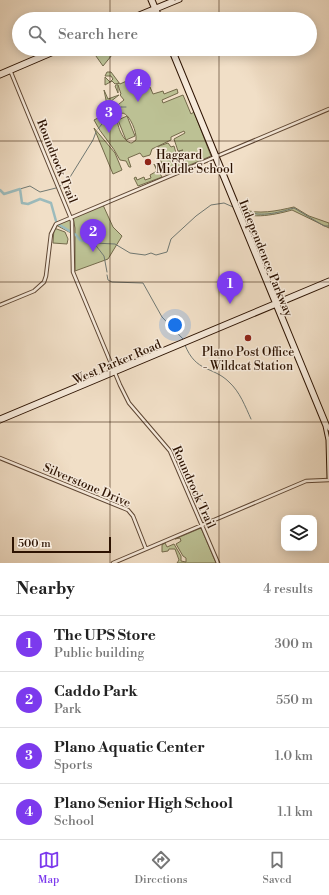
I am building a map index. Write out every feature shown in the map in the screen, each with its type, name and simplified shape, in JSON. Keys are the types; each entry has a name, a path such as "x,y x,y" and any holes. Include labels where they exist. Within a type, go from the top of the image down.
{"main road":[{"path":"150,0 157,12"},
{"path":"153,0 156,12"},
{"path":"149,12 173,0"},
{"path":"147,12 180,0"},
{"path":"0,76 41,56"},
{"path":"0,73 45,56"},
{"name":"Independence Parkway","path":"175,56 268,282 325,426 329,479"},
{"name":"West Parker Road","path":"0,421 329,280"},
{"name":"West Parker Road","path":"315,287 329,283"},
{"name":"Independence Parkway","path":"285,326 329,429"},
{"name":"West Parker Road","path":"0,418 114,372"}],"street":[{"name":"Roundrock Trail","path":"10,70 71,217 73,230 73,272 114,372 127,399 170,451 218,563"},
{"path":"0,305 34,291 42,285 46,276 52,229 56,224 329,109"},
{"name":"Silverstone Drive","path":"0,458 128,510 133,516 146,549"},
{"path":"113,563 306,481 329,479"}],"green space":[{"path":"96,56 111,56 103,66"},
{"path":"107,72 111,72 120,84 131,79 129,75 133,73 134,75 139,75 135,78 138,87 150,87 153,94 163,91 164,94 177,89 178,93 162,100 163,103 183,95 191,114 194,112 211,156 166,175 157,150 159,146 168,143 171,147 174,146 176,153 183,150 178,151 174,139 185,133 184,131 171,137 171,140 152,149 150,155 143,157 140,153 128,158 131,167 129,167 126,161 120,160 94,120 114,111 109,112 109,103 108,110 104,90 108,99 119,95 110,102 114,108 124,100 120,95 118,85 118,93 115,86 119,83 115,84 112,81 105,85 105,77 110,82 113,79 111,76 105,76","holes":["123,113 126,114 132,124 136,137 136,140 132,143 126,140 120,132 118,123 118,115"]},
{"path":"127,116 135,136 126,140 118,120"},
{"path":"94,128 115,153 122,170 113,174"},
{"path":"154,164 162,177 138,186 134,178 136,177 137,180 144,177 145,180 151,178 150,175 157,171"},
{"path":"103,205 113,227 122,236 108,259 75,271 75,228 73,218"},
{"path":"294,207 309,216 329,223 329,228 292,210 265,216 257,216 244,213 241,209 261,212"},
{"path":"69,219 71,220 71,233 56,225"},
{"path":"54,228 65,232 68,239 67,244 53,243"},
{"path":"201,528 216,563 177,563 179,560 175,549 169,549 168,551 162,552 162,545 165,543 167,547 174,544 181,556 181,561 186,562 186,558 183,556 176,544 181,541 180,538 175,539"}],"waterway":[{"path":"98,129 109,115 109,104"},
{"path":"121,107 126,107"},
{"path":"109,114 121,107"},
{"path":"60,186 67,182 93,140 96,132"},
{"path":"20,189 30,186 40,192 56,188"},
{"path":"0,190 4,194 20,189 22,203 28,204 40,199 51,203 56,221"},
{"path":"94,243 115,244 130,253 145,255 151,253 156,255 167,252 171,239 196,216 211,205 224,203 233,207"},
{"path":"242,210 255,214 268,214 294,208 324,226 329,226"},
{"path":"58,224 76,235 80,240 94,243"},
{"path":"94,243 104,256 107,272"},
{"path":"107,275 108,280 112,282 143,283 162,317 183,339"},
{"path":"185,345 189,354 194,360 205,368 217,373 233,386 242,399 251,419"}],"place":[{"name":"Plano Senior High School","path":"138,102"},
{"name":"Plano Aquatic Center","path":"109,133"},
{"name":"Haggard Middle School","path":"148,162"},
{"name":"Caddo Park","path":"93,252"},
{"name":"The UPS Store","path":"230,304"},
{"name":"Plano Post Office - Wildcat Station","path":"248,338"}]}
